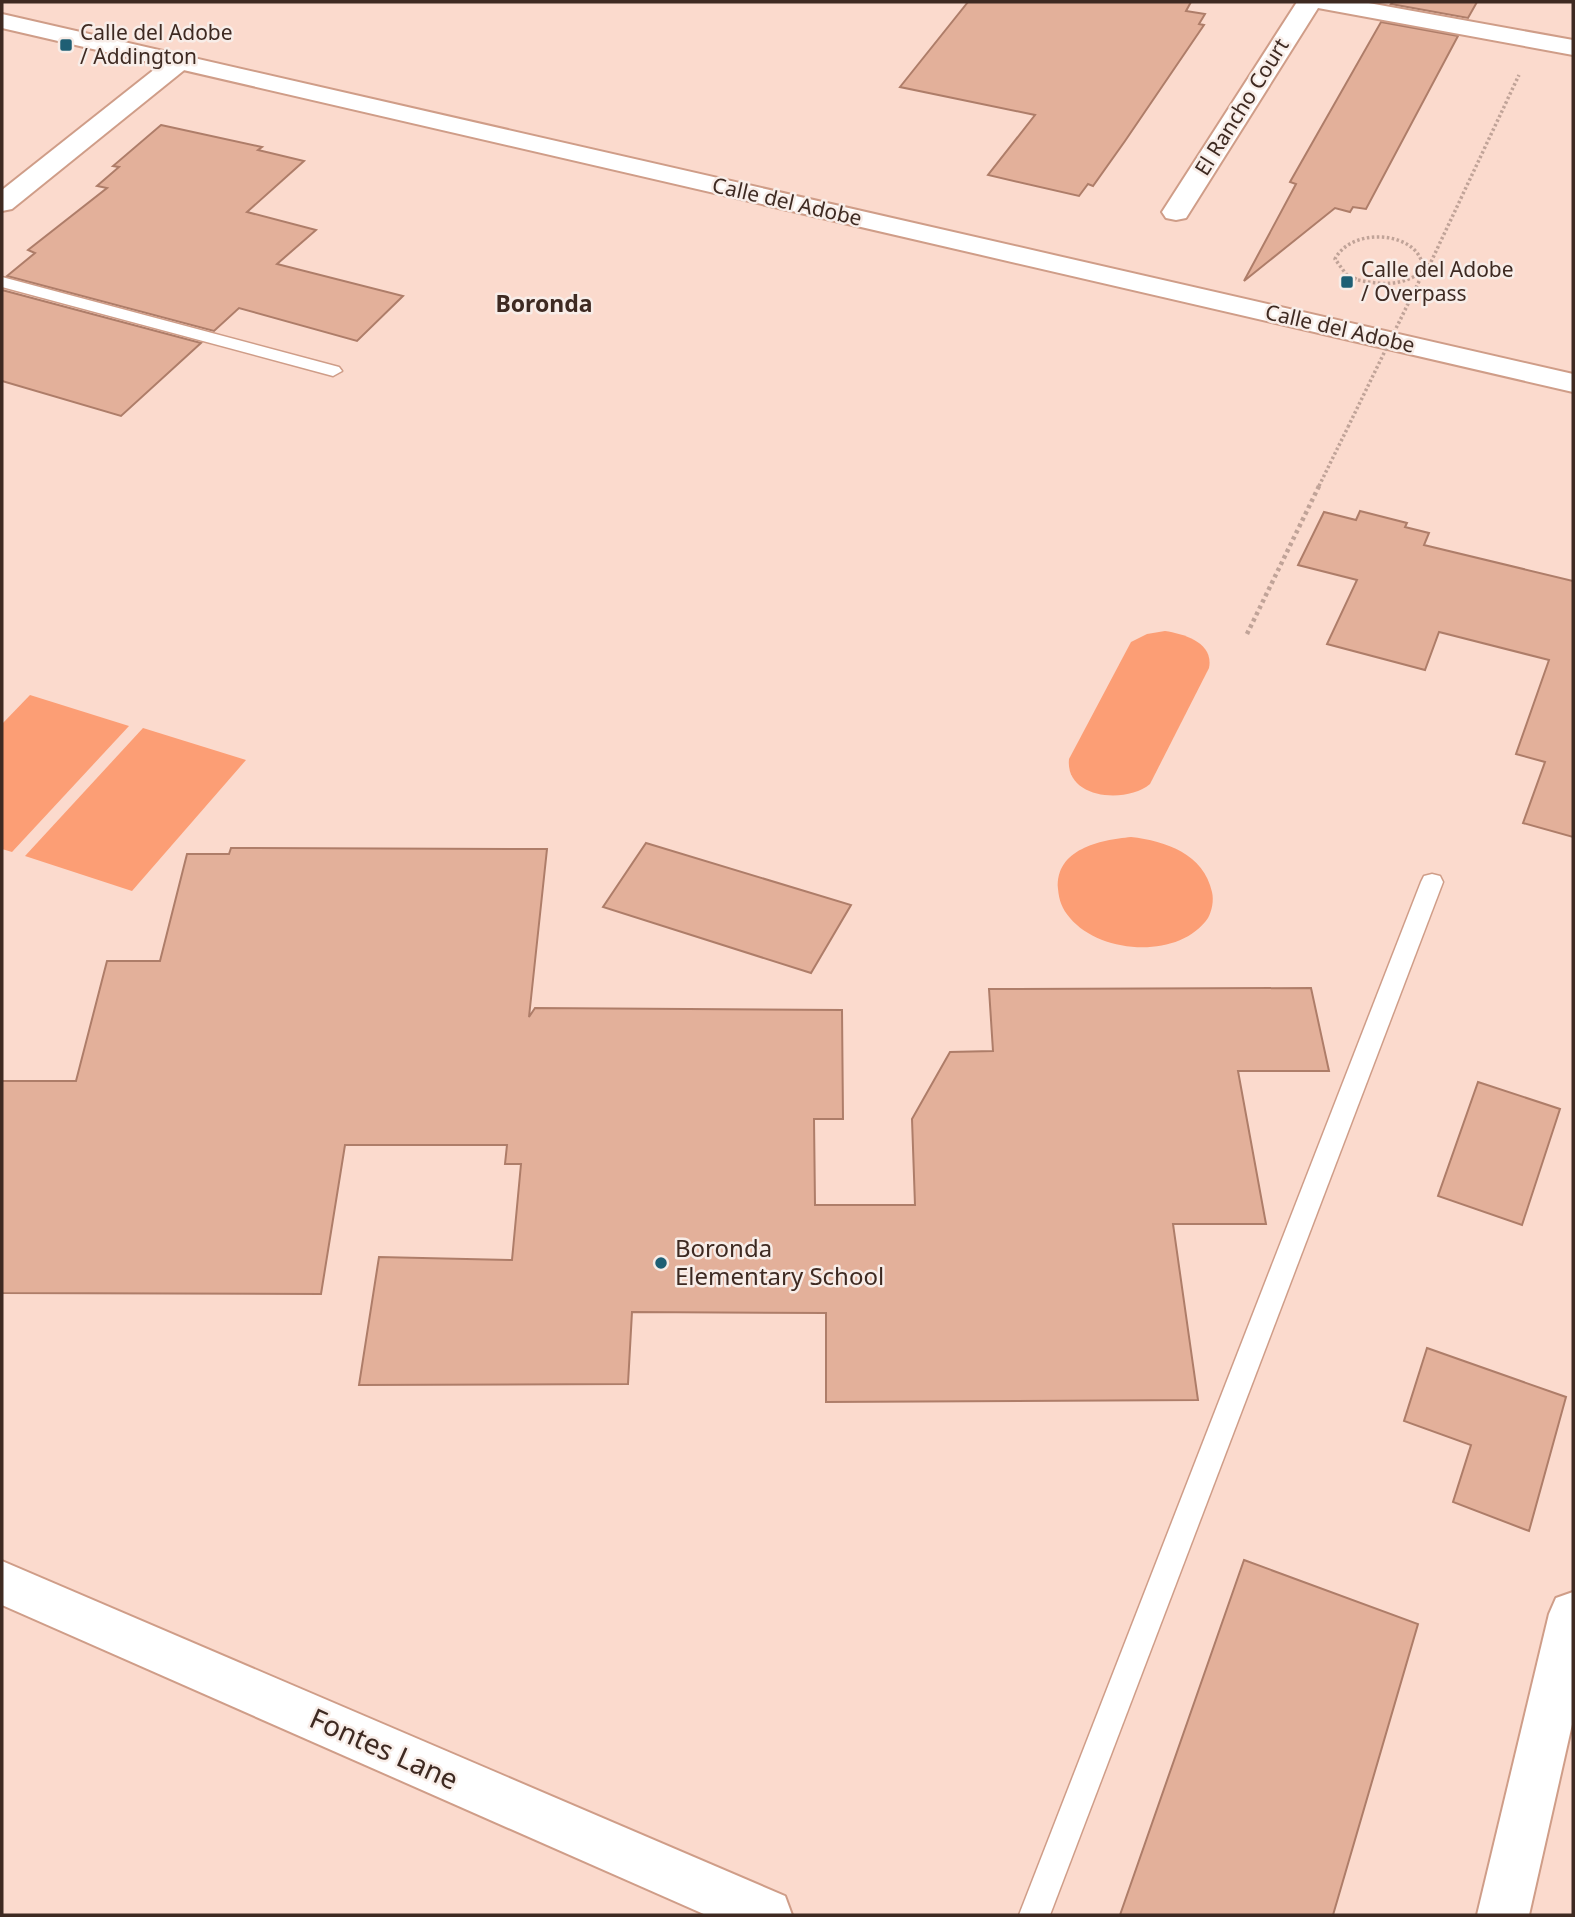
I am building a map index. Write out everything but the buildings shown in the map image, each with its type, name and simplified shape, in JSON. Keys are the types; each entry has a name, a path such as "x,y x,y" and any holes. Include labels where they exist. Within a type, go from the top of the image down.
{"street":[{"name":"El Rancho Court","path":"1176,212 1309,2"},
{"path":"1324,2 1573,48"},
{"name":"Calle del Adobe","path":"2,21 1573,383"},
{"path":"2,203 179,62"},
{"name":"Fontes Lane","path":"2,1582 766,1915"},
{"path":"1503,1915 1573,1615"}],"lane":[{"path":"2,282 333,371"},
{"path":"1034,1915 1433,882"}],"path":[{"path":"1247,634 1423,273 1426,266 1424,258 1406,243 1392,239 1363,238 1341,245 1335,260 1346,274 1358,279 1379,284 1402,284 1423,273 1430,264 1522,67"}],"shaded area":[{"path":"1165,631 1189,637 1203,646 1209,659 1209,668 1150,784 1127,794 1099,794 1087,790 1077,783 1070,772 1069,759 1131,642 1147,634"},
{"path":"30,695 129,726 12,852 2,849 2,724"},
{"path":"143,728 246,760 132,891 25,856"},
{"path":"1131,837 1170,846 1192,859 1201,868 1208,879 1213,902 1208,918 1195,932 1160,946 1119,945 1083,930 1065,911 1058,889 1059,875 1064,864 1082,849 1093,844"}],"place":[{"name":"Calle del Adobe / Addington","path":"66,45"},
{"name":"Calle del Adobe / Overpass","path":"1347,282"},
{"name":"Boronda Elementary School","path":"661,1263"}],"district":[{"name":"Boronda","path":"544,304"}]}
